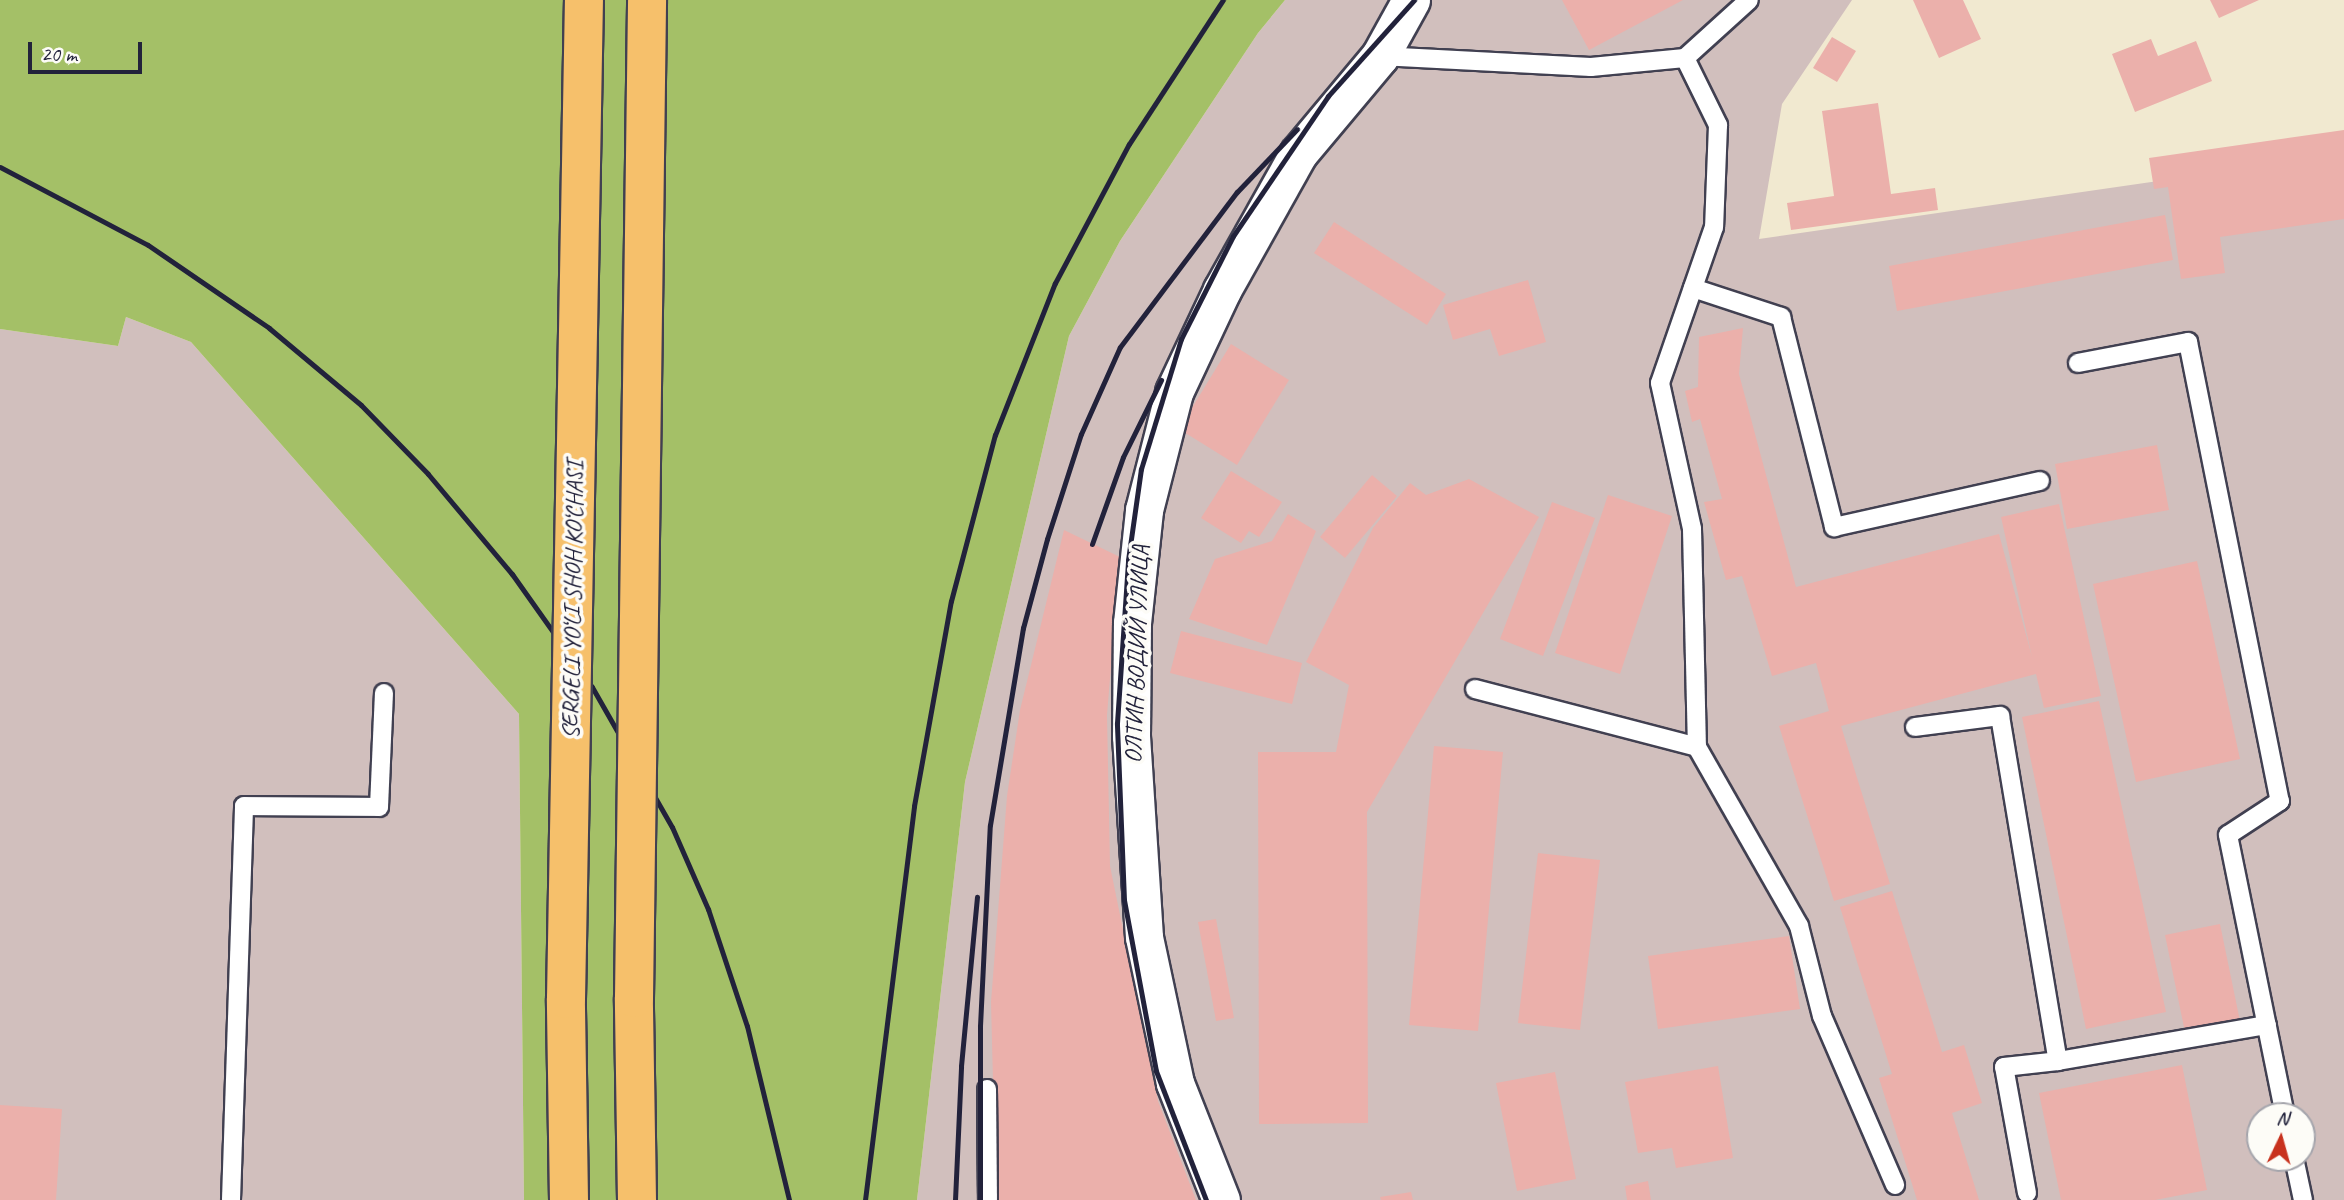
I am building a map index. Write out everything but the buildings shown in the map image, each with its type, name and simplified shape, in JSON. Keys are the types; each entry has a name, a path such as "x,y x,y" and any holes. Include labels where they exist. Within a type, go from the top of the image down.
{"main road":[{"name":"SERGELI YO‘LI SHOH KO‘CHASI","path":"569,1200 566,999 584,0"},
{"path":"637,1200 634,998 647,0"}],"street":[{"name":"ОЛТИН ВОДИЙ УЛИЦА","path":"1221,1200 1175,1083 1144,937 1131,736 1132,624 1144,510 1174,393 1222,290 1298,153 1380,56 1411,0"}],"lane":[{"path":"1380,56 1591,67 1685,58 1749,0"},
{"path":"1685,58 1718,125 1714,227 1660,383 1692,529 1698,747 1799,926 1822,1016 1895,1185"},
{"path":"1693,288 1781,317 1834,527 2040,481"},
{"path":"2078,363 2188,342 2280,802 2228,835 2283,1102"},
{"path":"1475,689 1698,747"},
{"path":"230,1200 244,806 379,807 384,693"},
{"path":"1915,727 2000,716 2058,1061"},
{"path":"2027,1193 2004,1067 2058,1061 2267,1026"},
{"path":"988,1090 988,1200"},
{"path":"2297,1172 2302,1200"}],"shaded area":[{"path":"1285,0 1852,0 1782,104 1759,239 2344,154 2344,1200 917,1200 965,782 1069,336 1120,241 1258,33"},
{"path":"126,317 191,342 519,714 524,1200 0,1200 0,329 118,346"}],"green space":[{"path":"0,0 1285,0 1258,33 1120,241 1069,336 965,782 917,1200 524,1200 519,714 191,342 126,317 118,346 0,329"}],"railway":[{"path":"865,1200 914,806 951,601 995,435 1055,283 1129,144 1223,0"},
{"path":"1206,1200 1156,1071 1124,900 1117,723 1128,560 1141,469 1181,339 1233,236 1328,96 1414,0"},
{"path":"980,1200 980,1026 990,825 1023,628 1047,539 1081,434 1120,347 1237,192 1297,129"},
{"path":"0,167 148,245 269,328 361,405 428,474 512,574 592,687 672,827 708,909 747,1026 789,1200"},
{"path":"1092,544 1123,457 1161,380"},
{"path":"955,1200 961,1066 977,897"}]}
